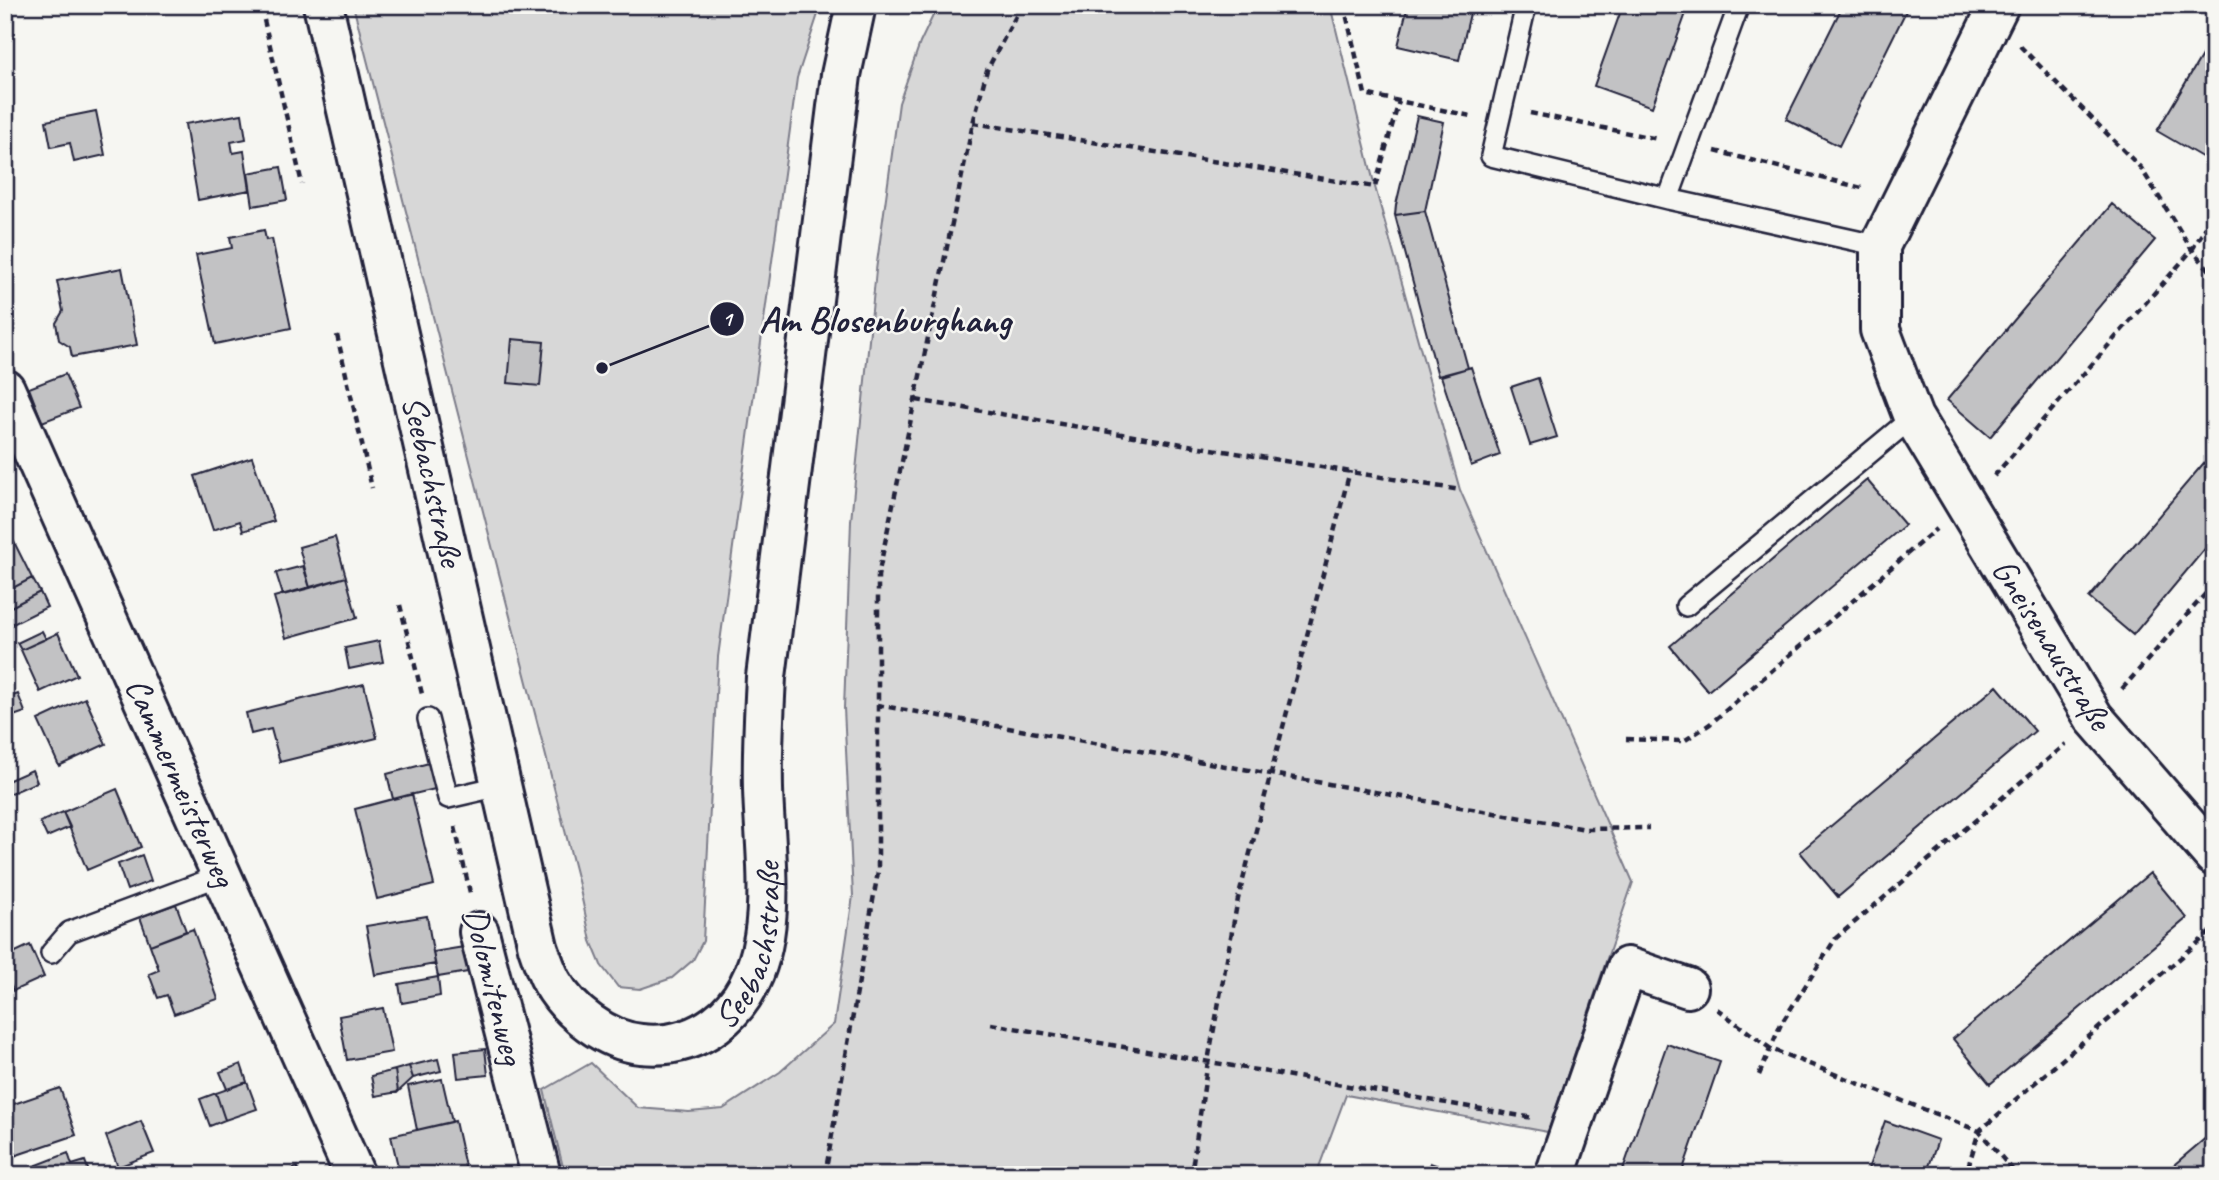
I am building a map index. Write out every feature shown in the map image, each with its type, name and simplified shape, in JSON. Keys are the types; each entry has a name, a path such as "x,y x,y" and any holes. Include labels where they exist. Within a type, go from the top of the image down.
{"street":[{"name":"Seebachstraße","path":"323,5 538,947 552,982 584,1018 615,1037 634,1044 655,1046 689,1040 727,1015 741,999 754,977 764,946 766,910 762,759 766,677 841,75 856,5"},
{"name":"Gneisenaustraße","path":"1995,12 1880,246 1880,330 1913,417 2094,718 2214,856"},
{"name":"Cammermeisterweg","path":"5,389 18,452 222,875 355,1175"},
{"name":"Dolomitenweg","path":"479,932 541,1175"},
{"path":"1555,1175 1628,967 1688,988"}],"lane":[{"path":"1526,5 1491,156 1880,246"},
{"path":"1668,199 1739,5"},
{"path":"1686,606 1913,417"},
{"path":"428,719 448,798 500,786"},
{"path":"51,953 69,932 222,875"}],"path":[{"path":"825,1175 878,872 878,576 973,123 987,69 1022,5"},
{"path":"1344,5 1365,94 1499,122"},
{"path":"1995,12 2141,168 2192,250 2214,275"},
{"path":"264,20 302,184"},
{"path":"973,123 1374,187 1399,101"},
{"path":"337,335 372,488"},
{"path":"916,400 1460,490"},
{"path":"1191,1175 1208,1061 1238,899 1350,471"},
{"path":"1759,1075 1781,1024 1836,938 2094,718 2144,666 2214,584"},
{"path":"400,605 428,719"},
{"path":"877,705 1586,829 1649,828"},
{"name":"Dolomitenweg","path":"448,798 479,932"},
{"path":"1968,1167 1979,1132 2214,929"},
{"path":"1688,988 1771,1049 1979,1132 2017,1175"},
{"path":"991,1024 1572,1124"}],"shaded area":[{"path":"353,5 821,5 797,78 718,657 703,941 693,960 672,978 640,989 618,987 601,965 591,941 579,885"},
{"path":"938,5 1330,5 1375,187 1460,490 1633,882 1548,1132 1346,1095 1316,1175 565,1175 544,1090 591,1063 638,1108 689,1112 723,1109 780,1072 834,1024 853,896 844,708 851,521 876,270 899,103 920,43"}],"building":[{"path":"1408,5 1472,5 1459,60 1398,46"},
{"path":"1623,5 1689,5 1652,107 1594,86"},
{"path":"1843,5 1909,5 1839,146 1786,119"},
{"path":"2214,35 2214,148 2207,160 2157,131"},
{"path":"96,111 105,155 74,162 70,143 51,147 46,121"},
{"path":"242,114 246,139 231,142 233,153 244,151 250,190 198,200 185,124"},
{"path":"1417,116 1444,122 1425,211 1395,215 1396,205"},
{"path":"281,167 287,200 253,206 248,173"},
{"path":"2112,204 2155,240 1990,437 1947,400"},
{"path":"1425,211 1468,368 1438,376 1395,215"},
{"path":"264,230 266,240 272,239 291,328 215,344 196,255 232,248 230,237"},
{"path":"122,268 137,345 72,357 70,347 59,340 56,323 63,311 57,281"},
{"path":"512,339 544,342 540,386 508,383"},
{"path":"1471,367 1500,455 1471,466 1441,376"},
{"path":"65,374 79,408 42,422 29,388"},
{"path":"1538,378 1557,437 1530,445 1511,387"},
{"path":"2214,451 2214,538 2133,635 2089,598"},
{"path":"252,457 274,521 243,531 240,521 213,530 195,476"},
{"path":"1867,480 1905,525 1708,691 1670,646"},
{"path":"8,530 32,578 5,592 5,531"},
{"path":"335,537 346,577 310,588 299,547"},
{"path":"303,566 310,588 283,595 276,573"},
{"path":"346,577 357,618 286,638 274,597"},
{"path":"32,578 40,592 5,610 5,592"},
{"path":"40,592 47,607 5,628 5,610"},
{"path":"42,631 46,639 21,650 17,643"},
{"path":"58,633 77,675 40,692 21,650"},
{"path":"379,641 383,662 349,669 345,648"},
{"path":"364,684 377,738 280,762 271,729 251,734 246,713"},
{"path":"1997,686 2035,731 1838,897 1800,852"},
{"path":"18,694 25,712 5,719 5,699"},
{"path":"85,698 106,744 59,766 38,720"},
{"path":"429,763 435,789 393,799 387,774"},
{"path":"32,770 37,782 5,796 5,782"},
{"path":"117,789 141,847 87,870 63,812"},
{"path":"412,794 434,885 377,899 355,809"},
{"path":"63,812 70,827 47,837 40,822"},
{"path":"142,855 151,881 127,890 118,864"},
{"path":"2150,873 2187,918 1990,1084 1953,1039"},
{"path":"176,904 186,931 150,945 140,917"},
{"path":"427,916 435,964 375,975 366,926"},
{"path":"193,929 218,999 174,1014 167,995 158,998 149,974 159,970 150,945"},
{"path":"30,945 44,977 13,991 5,972 5,957"},
{"path":"470,946 474,971 438,977 433,952"},
{"path":"438,977 440,996 402,1003 399,984"},
{"path":"383,1008 392,1052 347,1060 339,1016"},
{"path":"1667,1044 1720,1062 1681,1175 1621,1175"},
{"path":"485,1049 488,1075 458,1078 455,1052"},
{"path":"438,1059 441,1071 413,1078 409,1066"},
{"path":"241,1064 247,1082 227,1089 220,1072"},
{"path":"409,1066 413,1078 398,1092 395,1070"},
{"path":"395,1070 398,1092 375,1096 371,1076"},
{"path":"442,1079 452,1122 417,1130 408,1086"},
{"path":"247,1082 257,1109 225,1120 216,1093"},
{"path":"60,1088 76,1135 5,1159 5,1107"},
{"path":"216,1093 225,1120 210,1126 200,1099"},
{"path":"141,1121 154,1153 118,1167 106,1136"},
{"path":"455,1121 466,1171 450,1175 400,1175 391,1136"},
{"path":"1885,1121 1938,1140 1926,1175 1866,1175"},
{"path":"2214,1131 2214,1175 2162,1175"},
{"path":"68,1153 72,1165 85,1161 90,1175 27,1175 27,1169"},
{"path":"1430,1163 1465,1175 1426,1175"},
{"path":"297,1167 300,1175 281,1175"}],"place":[{"name":"Am Blosenburghang","path":"602,368"}]}
